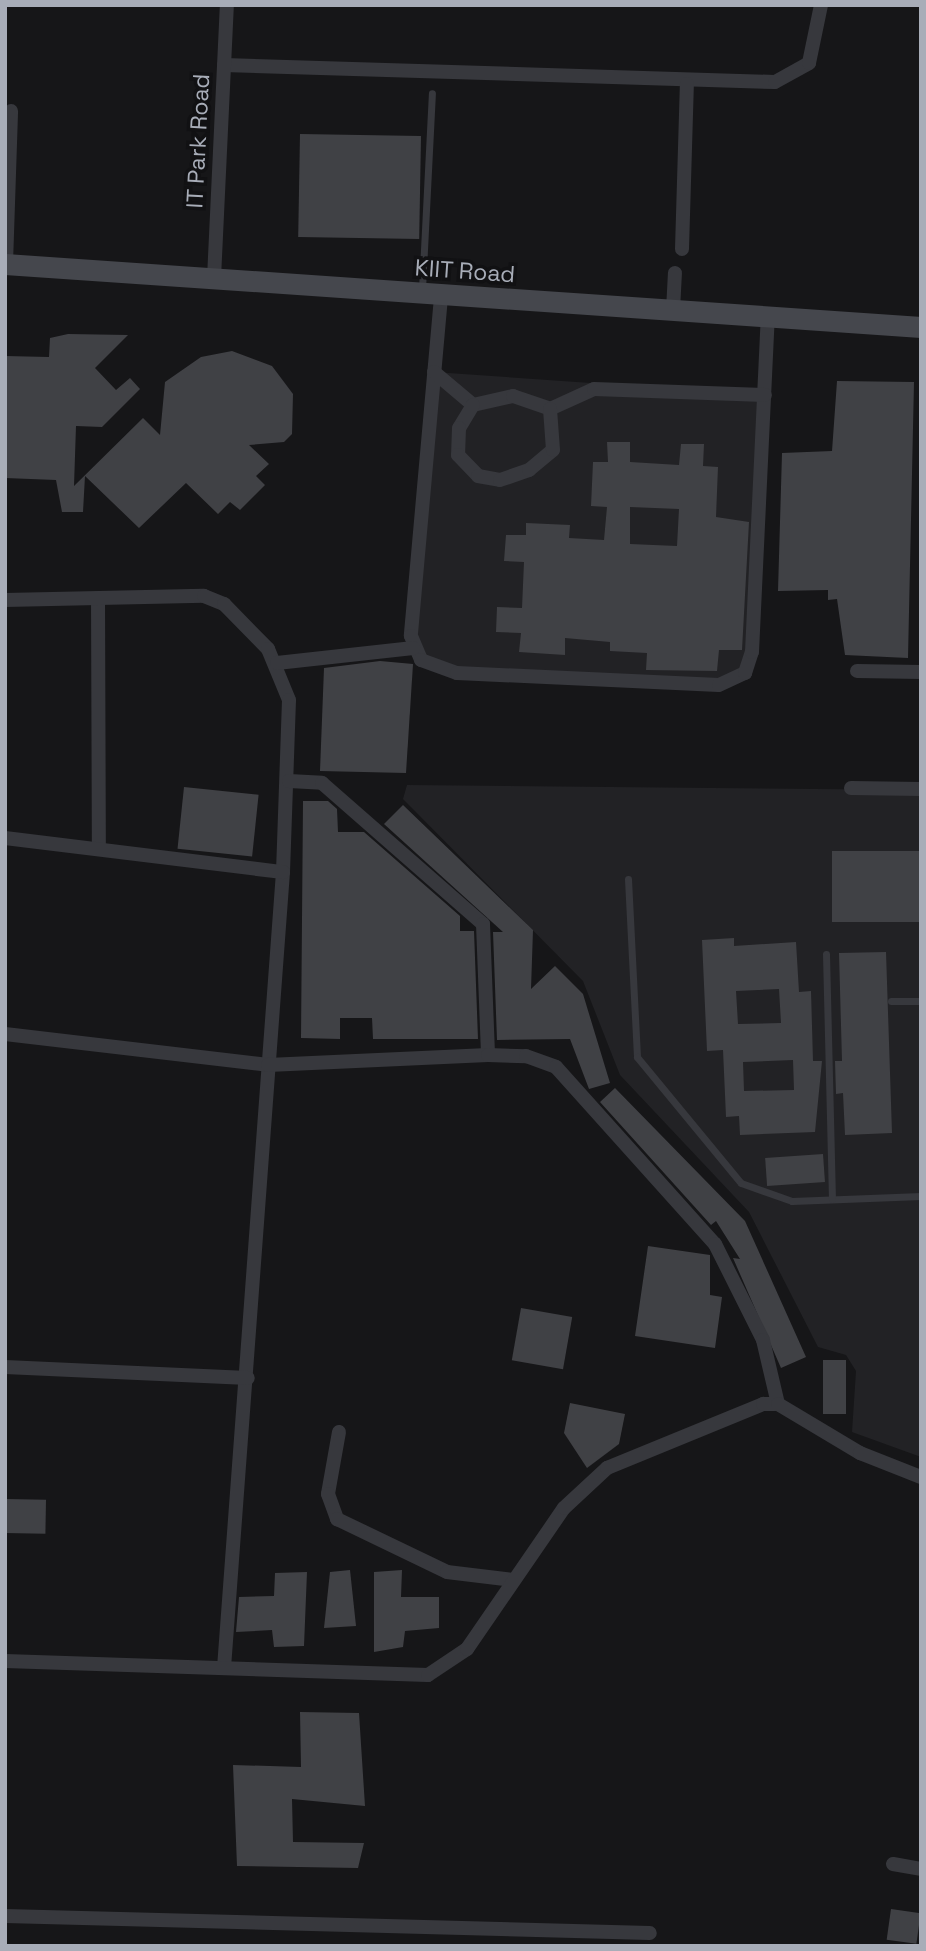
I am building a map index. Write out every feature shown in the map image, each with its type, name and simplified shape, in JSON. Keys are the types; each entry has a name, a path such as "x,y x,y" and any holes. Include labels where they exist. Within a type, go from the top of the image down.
{"main road":[{"name":"KIIT Road","path":"6,264 921,327"}],"street":[{"name":"IT Park Road","path":"214,278 226,5"},
{"path":"224,65 687,84 775,82 797,74 808,63 821,5"},
{"path":"682,249 687,84"},
{"path":"6,264 11,111"},
{"path":"673,310 675,273"},
{"path":"413,648 434,372 431,295"},
{"path":"277,663 413,648 433,667 457,673 719,685 737,680 752,652 768,316"},
{"path":"434,372 473,405"},
{"path":"550,409 553,450 500,480 478,476 458,456 459,428 473,405 513,396 550,409 594,389 765,395"},
{"path":"5,600 204,596 224,604 277,663 289,700 289,781 283,872 248,1378 224,1668"},
{"path":"98,598 99,849"},
{"path":"857,671 921,672"},
{"path":"289,781 322,783 483,924 488,1055"},
{"path":"851,788 921,789"},
{"path":"5,838 283,872"},
{"path":"5,1034 268,1065 488,1055 526,1056 556,1067 715,1244 758,1329 778,1404 860,1453 921,1477"},
{"path":"5,1367 248,1378"},
{"path":"5,1661 428,1675 467,1649 564,1508 607,1468 681,1434 778,1404"},
{"path":"339,1432 328,1494 337,1519 447,1572 513,1580"},
{"path":"893,1864 921,1869"},
{"path":"5,1916 515,1939 650,1933"}],"lane":[{"path":"431,295 432,93"},
{"path":"628,879 634,1045 643,1069 754,1193 832,1199 921,1196"},
{"path":"826,954 832,1199"},
{"path":"891,1001 921,1001"}],"shaded area":[{"path":"434,372 765,395 752,652 736,680 433,667 411,636"},
{"path":"407,785 921,790 921,1457 852,1432 856,1371 846,1355 818,1347 749,1212 620,1075 583,981 403,799"}],"building":[{"path":"300,134 421,136 419,239 298,237"},
{"path":"68,334 128,335 95,368 116,390 130,378 140,389 102,427 76,426 74,486 143,418 160,435 165,382 201,357 232,351 272,366 293,394 292,434 284,442 249,445 269,464 256,476 265,485 240,510 230,502 218,514 186,483 139,528 85,476 83,512 62,512 56,480 5,478 5,356 49,357 50,338"},
{"path":"837,381 914,382 908,658 845,655 837,599 828,600 828,590 778,591 782,453 832,451"},
{"path":"607,442 630,442 630,462 679,465 681,444 704,444 703,466 718,467 716,517 749,522 742,650 719,650 717,671 646,670 647,653 610,651 610,642 565,638 565,655 519,652 521,633 496,632 497,607 522,608 524,562 504,561 506,535 526,535 526,523 570,525 569,538 604,540 607,507 591,506 593,462 608,462","holes":["630,507 679,509 677,546 630,544"]},
{"path":"380,661 413,664 406,773 320,771 324,668"},
{"path":"184,787 259,795 252,856 178,849"},
{"path":"303,801 328,801 337,809 338,832 364,832 460,916 460,931 474,931 478,1039 373,1039 372,1018 340,1018 340,1039 301,1038"},
{"path":"403,805 533,930 531,989 555,966 583,994 610,1083 589,1089 570,1039 497,1040 493,932 503,932 384,824"},
{"path":"832,851 921,851 921,922 832,922"},
{"path":"734,938 734,946 796,942 799,992 811,991 813,1061 822,1061 815,1132 740,1135 739,1116 726,1117 723,1050 707,1051 702,940","holes":["779,989 781,1023 738,1024 736,991","793,1060 794,1090 744,1091 743,1062"]},
{"path":"886,952 892,1133 845,1135 843,1093 836,1094 835,1061 842,1061 839,953"},
{"path":"615,1088 745,1221 806,1357 781,1368 733,1258 740,1259 716,1221 711,1225 600,1102"},
{"path":"823,1154 825,1182 767,1186 765,1158"},
{"path":"648,1246 710,1255 710,1295 722,1297 715,1348 635,1336"},
{"path":"521,1308 572,1317 563,1369 512,1360"},
{"path":"823,1360 846,1360 846,1414 823,1414"},
{"path":"570,1403 625,1414 619,1444 587,1468 564,1433"},
{"path":"5,1499 46,1500 45,1534 5,1533"},
{"path":"350,1570 356,1626 324,1628 330,1572"},
{"path":"402,1570 401,1597 439,1597 439,1628 405,1631 403,1647 374,1652 374,1572"},
{"path":"307,1572 304,1646 274,1647 272,1630 236,1632 239,1597 274,1596 275,1573"},
{"path":"300,1712 359,1713 365,1806 292,1799 293,1842 364,1843 358,1868 237,1866 233,1765 301,1767"},
{"path":"891,1909 921,1913 916,1944 887,1940"}]}
